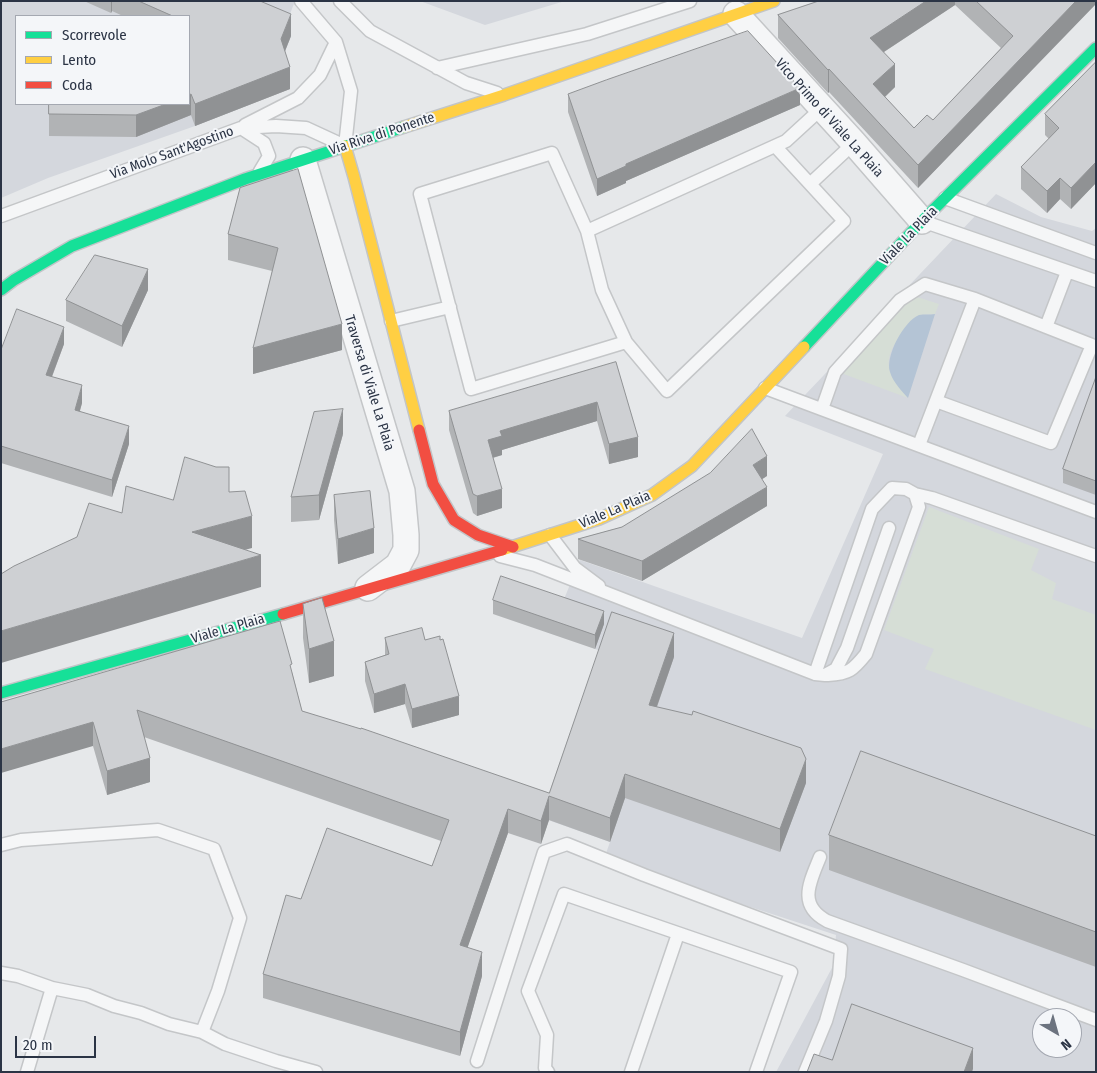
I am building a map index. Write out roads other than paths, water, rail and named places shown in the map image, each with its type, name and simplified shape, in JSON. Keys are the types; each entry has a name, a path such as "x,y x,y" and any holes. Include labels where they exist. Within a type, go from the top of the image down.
{"main road":[{"name":"Via Riva di Ponente","path":"1,290 14,280 72,246 258,174 504,95 774,1"},
{"name":"Viale La Plaia","path":"1,693 490,554 599,519 652,495 692,466 922,221 1096,48"},
{"path":"345,146 433,484 454,520 478,535 513,547"}],"street":[{"name":"Vico Primo di Viale La Plaia","path":"736,14 854,143 922,221"},
{"name":"Traversa di Viale La Plaia","path":"303,160 402,491 406,550 398,565 364,591"}],"lane":[{"path":"301,1 336,42 351,91 345,146"},
{"path":"340,1 370,31 466,83 504,95"},
{"path":"437,68 587,34 690,1"},
{"path":"240,128 298,98 320,75 336,42"},
{"path":"587,231 786,141 822,108"},
{"name":"Via Molo Sant'Agostino","path":"1,216 240,128 276,126 306,128 345,146"},
{"path":"240,128 264,143 269,156 258,174"},
{"path":"810,184 854,143"},
{"path":"626,342 472,389 420,194 552,153 587,231 602,290 626,342 667,391 844,222 775,146"},
{"path":"945,198 1096,253"},
{"path":"922,221 1096,282"},
{"path":"1046,327 1067,272"},
{"path":"822,409 834,372 900,300 925,284 975,299 1092,345 1051,443 936,401"},
{"path":"919,446 975,299"},
{"path":"391,321 450,307"},
{"path":"765,388 1096,512"},
{"path":"820,675 872,509 892,488 906,489 915,494 932,498 1096,556"},
{"path":"490,554 535,565 820,675 839,674 854,668 866,654 919,507 915,494"},
{"path":"820,675 836,669 847,648 888,528"},
{"path":"550,535 575,568 611,595"},
{"path":"1,845 21,840 158,830 214,849 240,918 218,991 202,1032"},
{"path":"477,1061 544,852 567,844 841,949 839,976 826,1021 805,1072"},
{"path":"820,857 810,882 808,899 817,916 827,922 1096,1020"},
{"path":"548,1072 545,1068 546,1035 528,991 564,894 791,972 756,1072"},
{"path":"631,1072 678,934"},
{"path":"1,973 18,976 52,988 87,995 169,1024 202,1032 225,1044 316,1072"},
{"path":"27,1072 52,988"}],"water":[{"path":"935,314 908,398 891,376 890,357 897,340 907,324 919,315"}]}
